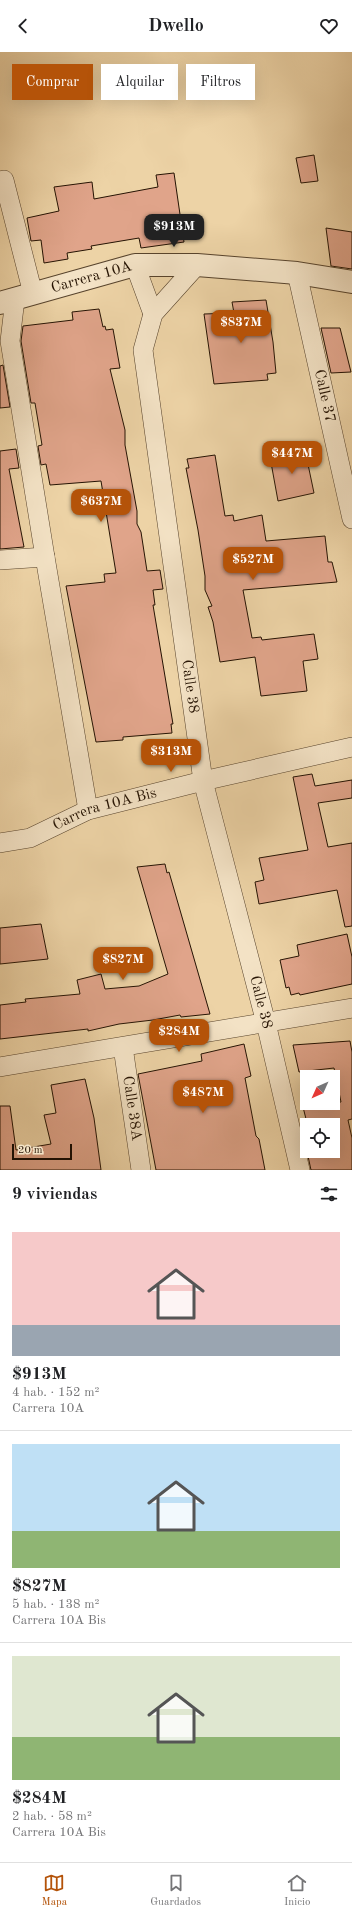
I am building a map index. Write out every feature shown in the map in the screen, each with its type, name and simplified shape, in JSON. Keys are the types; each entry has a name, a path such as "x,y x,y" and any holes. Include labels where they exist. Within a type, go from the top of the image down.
{"street":[{"path":"4,180 16,299 5,343 45,557 88,810"},
{"path":"135,265 153,314 197,265"},
{"name":"Carrera 10A","path":"16,299 135,265 197,265 297,273 352,282"},
{"name":"Calle 37","path":"297,273 352,519"},
{"name":"Calle 38","path":"153,314 143,350 203,781 266,1023 300,1170"},
{"path":"0,560 45,557"},
{"name":"Carrera 10A Bis","path":"0,843 30,838 88,810 203,781 352,747"},
{"path":"0,1067 352,1008"},
{"name":"Calle 38A","path":"123,1047 141,1170"}],"building":[{"path":"314,155 318,181 301,183 296,158"},
{"path":"174,173 184,242 141,248 139,238 91,246 92,249 67,253 68,259 44,263 41,240 31,241 27,218 59,211 54,187 92,182 94,199 158,187 156,175"},
{"path":"326,228 352,232 352,269 331,266"},
{"path":"266,300 273,342 276,373 267,374 268,380 214,384 204,314 234,313 232,302"},
{"path":"99,309 103,327 105,326 106,330 113,329 120,368 110,369 125,430 125,445 137,511 137,524 141,532 147,571 160,570 163,589 153,590 155,605 153,605 173,724 171,724 172,733 123,737 123,740 96,742 66,586 105,582 104,574 116,573 101,481 50,485 46,464 41,465 38,446 42,445 35,403 31,403 21,341 23,326 73,320 72,312"},
{"path":"321,328 340,328 351,372 331,373"},
{"path":"3,365 10,407 0,408 0,366"},
{"path":"16,449 19,468 9,469 24,547 0,549 0,451"},
{"path":"305,450 314,493 278,501 270,457"},
{"path":"215,455 225,516 233,515 234,521 262,515 266,541 325,536 328,562 332,562 337,582 243,590 252,638 261,637 262,640 314,634 318,659 303,661 307,691 261,696 255,657 220,662 213,622 208,607 212,606 205,590 205,576 198,530 186,468 189,468 187,459"},
{"path":"312,774 315,786 352,780 352,798 318,803 328,847 352,843 352,926 345,927 337,890 259,904 255,882 264,880 259,858 308,850 293,777"},
{"path":"165,864 167,873 169,872 210,1014 181,1017 180,1015 119,1024 88,1031 88,1029 0,1039 0,1005 26,1002 25,999 80,994 77,980 101,974 105,989 139,986 168,974 137,867"},
{"path":"41,924 48,959 0,964 0,928"},
{"path":"347,934 352,957 352,984 300,995 299,993 291,995 289,987 286,988 280,960 299,956 297,945"},
{"path":"350,1041 352,1052 352,1119 348,1120 352,1138 352,1170 311,1170 308,1158 340,1158 340,1118 306,1118 304,1110 340,1110 340,1070 334,1070 334,1068 300,1070 299,1072 293,1045"},
{"path":"244,1044 251,1076 245,1078 256,1136 259,1139 265,1170 156,1170 138,1074 202,1061 201,1054"},
{"path":"85,1079 94,1118 101,1170 0,1170 0,1106 10,1106 16,1150 51,1144 44,1115 56,1113 51,1085"}]}
